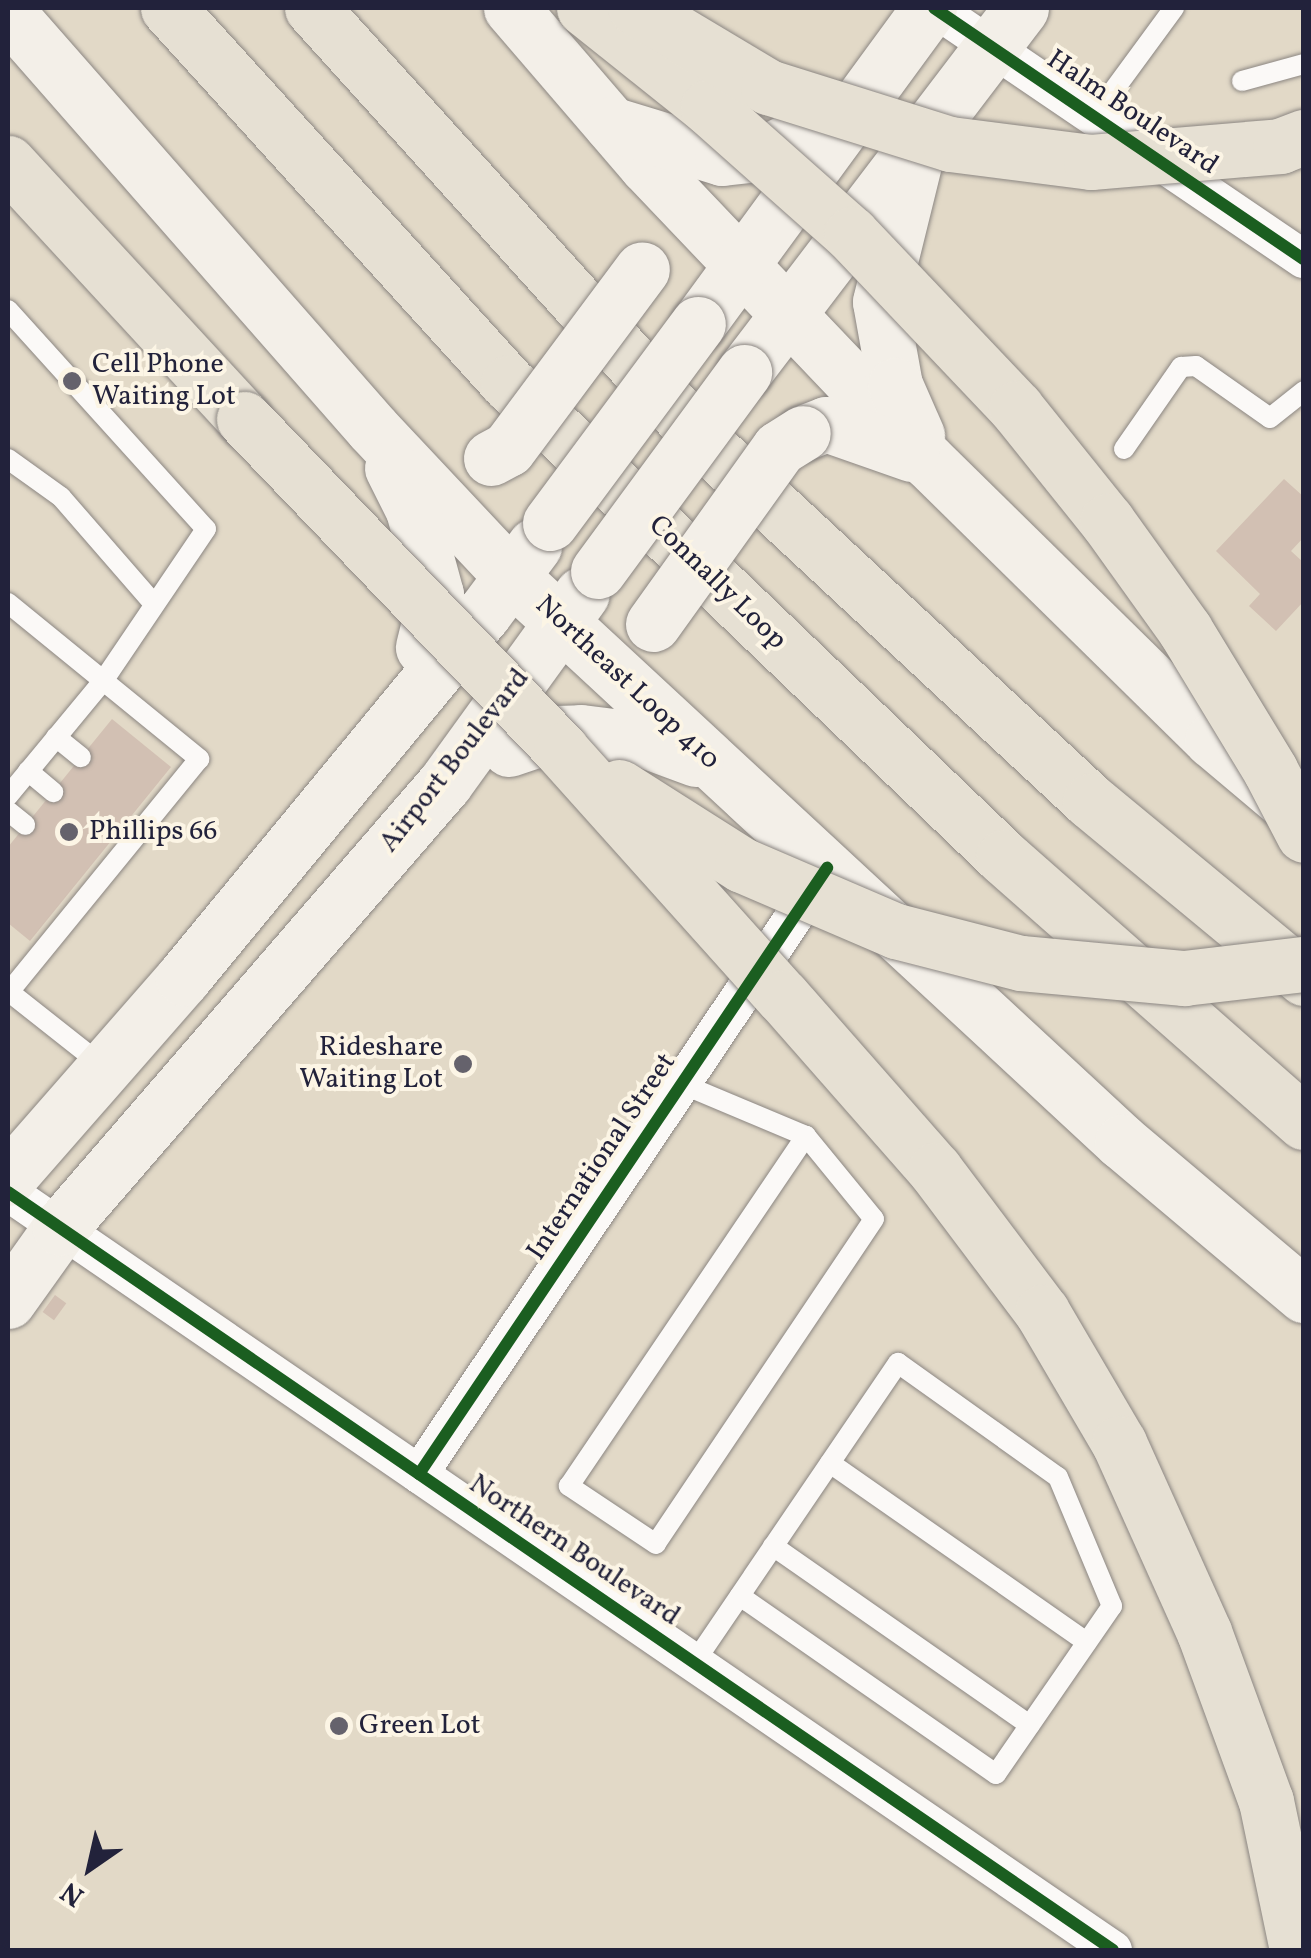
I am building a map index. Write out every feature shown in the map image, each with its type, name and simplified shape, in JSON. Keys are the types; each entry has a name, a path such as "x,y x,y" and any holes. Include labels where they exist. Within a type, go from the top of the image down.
{"highway":[{"name":"Connally Loop","path":"168,8 508,383 1004,857 1304,1122"},
{"path":"312,8 705,443 1090,800 1304,978"},
{"path":"350,8 476,194"},
{"path":"584,8 708,107 851,234 1016,408 1106,521 1184,630 1270,770 1304,835"},
{"path":"636,8 768,87 950,144 1091,162 1280,146 1304,137"},
{"path":"8,163 244,418 562,750 935,1170 1042,1312 1119,1443 1204,1632 1266,1802 1297,1950"},
{"path":"562,750 742,864 896,931 1021,963 1184,978 1304,964"}],"main road":[{"path":"511,8 740,268 928,461 1212,740 1304,817"},
{"path":"8,1178 512,577 931,8"},
{"name":"Northeast Loop 410","path":"8,13 374,429 512,577 1122,1142 1304,1295"},
{"name":"Airport Boulevard","path":"8,1301 60,1228 444,783 786,314 1006,28"},
{"path":"610,124 722,158 766,153 855,107"},
{"path":"919,142 880,302 885,347 895,384 928,461"},
{"path":"374,429 452,460 491,458 508,448 642,269 658,241 658,210 646,165"},
{"path":"670,722 649,677 643,649 653,624 779,448 826,424 852,429 928,461"},
{"path":"374,429 414,510 436,594 399,714"},
{"path":"444,783 530,741 581,732 644,740 718,767"}],"street":[{"name":"Halm Boulevard","path":"931,8 1006,28 1094,117 1304,260"},
{"name":"International Street","path":"419,1474 827,868"},
{"name":"Northern Boulevard","path":"8,1192 1113,1950"}],"lane":[{"path":"1094,117 1174,8"},
{"path":"1242,81 1304,64"},
{"path":"8,310 206,529 103,680 8,796"},
{"path":"1124,449 1180,367 1196,366 1270,418 1304,392"},
{"path":"8,459 62,497 153,604"},
{"path":"8,603 199,759 147,809 59,918 8,991 104,1068"},
{"path":"56,738 81,757"},
{"path":"28,771 53,792"},
{"path":"8,811 25,825"},
{"path":"682,1084 806,1136 874,1220 656,1544 569,1486 806,1136"},
{"path":"694,1663 898,1363 1058,1476 1112,1606 996,1774 740,1596"},
{"path":"830,1463 1087,1642"},
{"path":"773,1546 1030,1726"}],"building":[{"path":"1284,479 1304,497 1304,537 1291,551 1304,563 1304,601 1276,631 1249,606 1260,594 1216,551"},
{"name":"Phillips 66","path":"112,719 171,767 30,941 8,923 8,847"},
{"path":"55,1295 66,1303 54,1320 43,1312"}],"cycle path":[{"path":"934,8 1304,259"},
{"path":"419,1474 827,868"},
{"path":"8,1192 1113,1950"}],"place":[{"name":"Cell Phone Waiting Lot","path":"72,381"},
{"name":"Phillips 66","path":"69,832"},
{"name":"Rideshare Waiting Lot","path":"463,1064"},
{"name":"Green Lot","path":"339,1726"}]}
